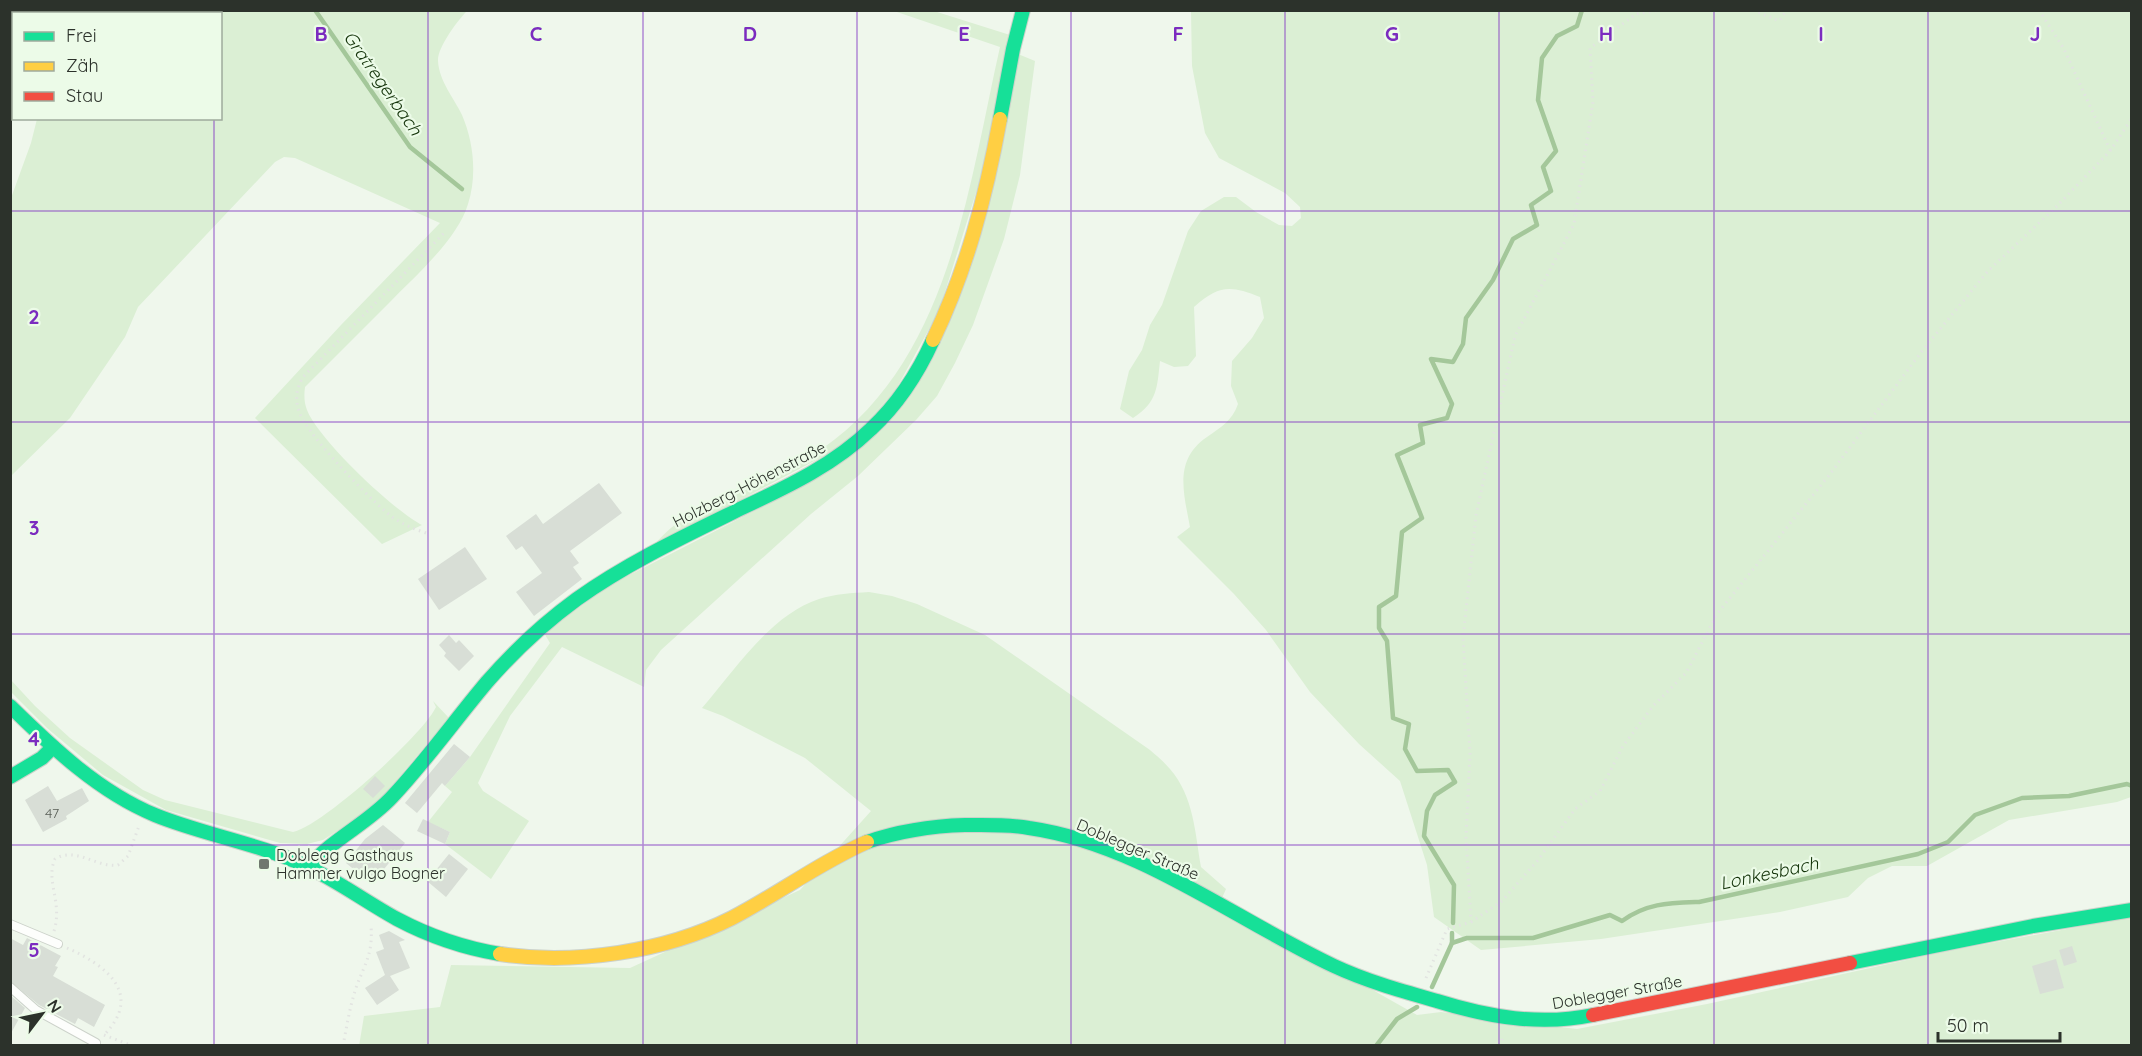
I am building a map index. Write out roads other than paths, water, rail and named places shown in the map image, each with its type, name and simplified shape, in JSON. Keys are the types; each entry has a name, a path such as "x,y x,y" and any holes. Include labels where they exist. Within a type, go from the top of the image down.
{"street":[{"name":"Holzberg-Höhenstraße","path":"309,867 317,856 377,813 487,682 539,628 625,568 828,464 861,439 886,414 912,380 933,341 976,231 1023,10"},
{"name":"Doblegger Straße","path":"10,706 53,747 144,810 309,867 427,934 481,952 542,959 603,955 666,942 723,923 825,862 862,844 900,830 930,826 1013,826 1035,828 1062,835 1118,855 1193,889 1337,967 1420,996 1509,1019 1545,1021 1580,1018 2033,926 2132,910"},
{"path":"10,777 42,758 53,747"}],"lane":[{"path":"10,924 54,942"},
{"path":"10,987 36,1010 96,1043"}],"waterway":[{"name":"Gratregerbach","path":"315,10 410,147 462,189"},
{"path":"1453,923 1454,885 1424,836 1427,811 1435,795 1455,782 1448,770 1417,771 1405,749 1409,724 1393,718 1387,641 1379,628 1379,607 1396,596 1402,532 1422,518 1397,455 1423,443 1420,425 1447,418 1452,404 1431,359 1453,362 1463,344 1466,318 1493,280 1513,239 1537,225 1531,205 1551,191 1543,167 1556,151 1538,100 1542,58 1557,36 1577,26 1582,10"},
{"name":"Lonkesbach","path":"1432,987 1452,943 1467,938 1533,938 1610,915 1622,921 1649,907 1699,902 1918,854 1948,842 1975,815 2022,798 2069,796 2127,784 2132,786"},
{"path":"1452,933 1452,943"},
{"name":"Lonkesbach","path":"1376,1046 1397,1019 1417,1007"}],"place":[{"name":"Doblegg Gasthaus Hammer vulgo Bogner","path":"264,864"}]}
